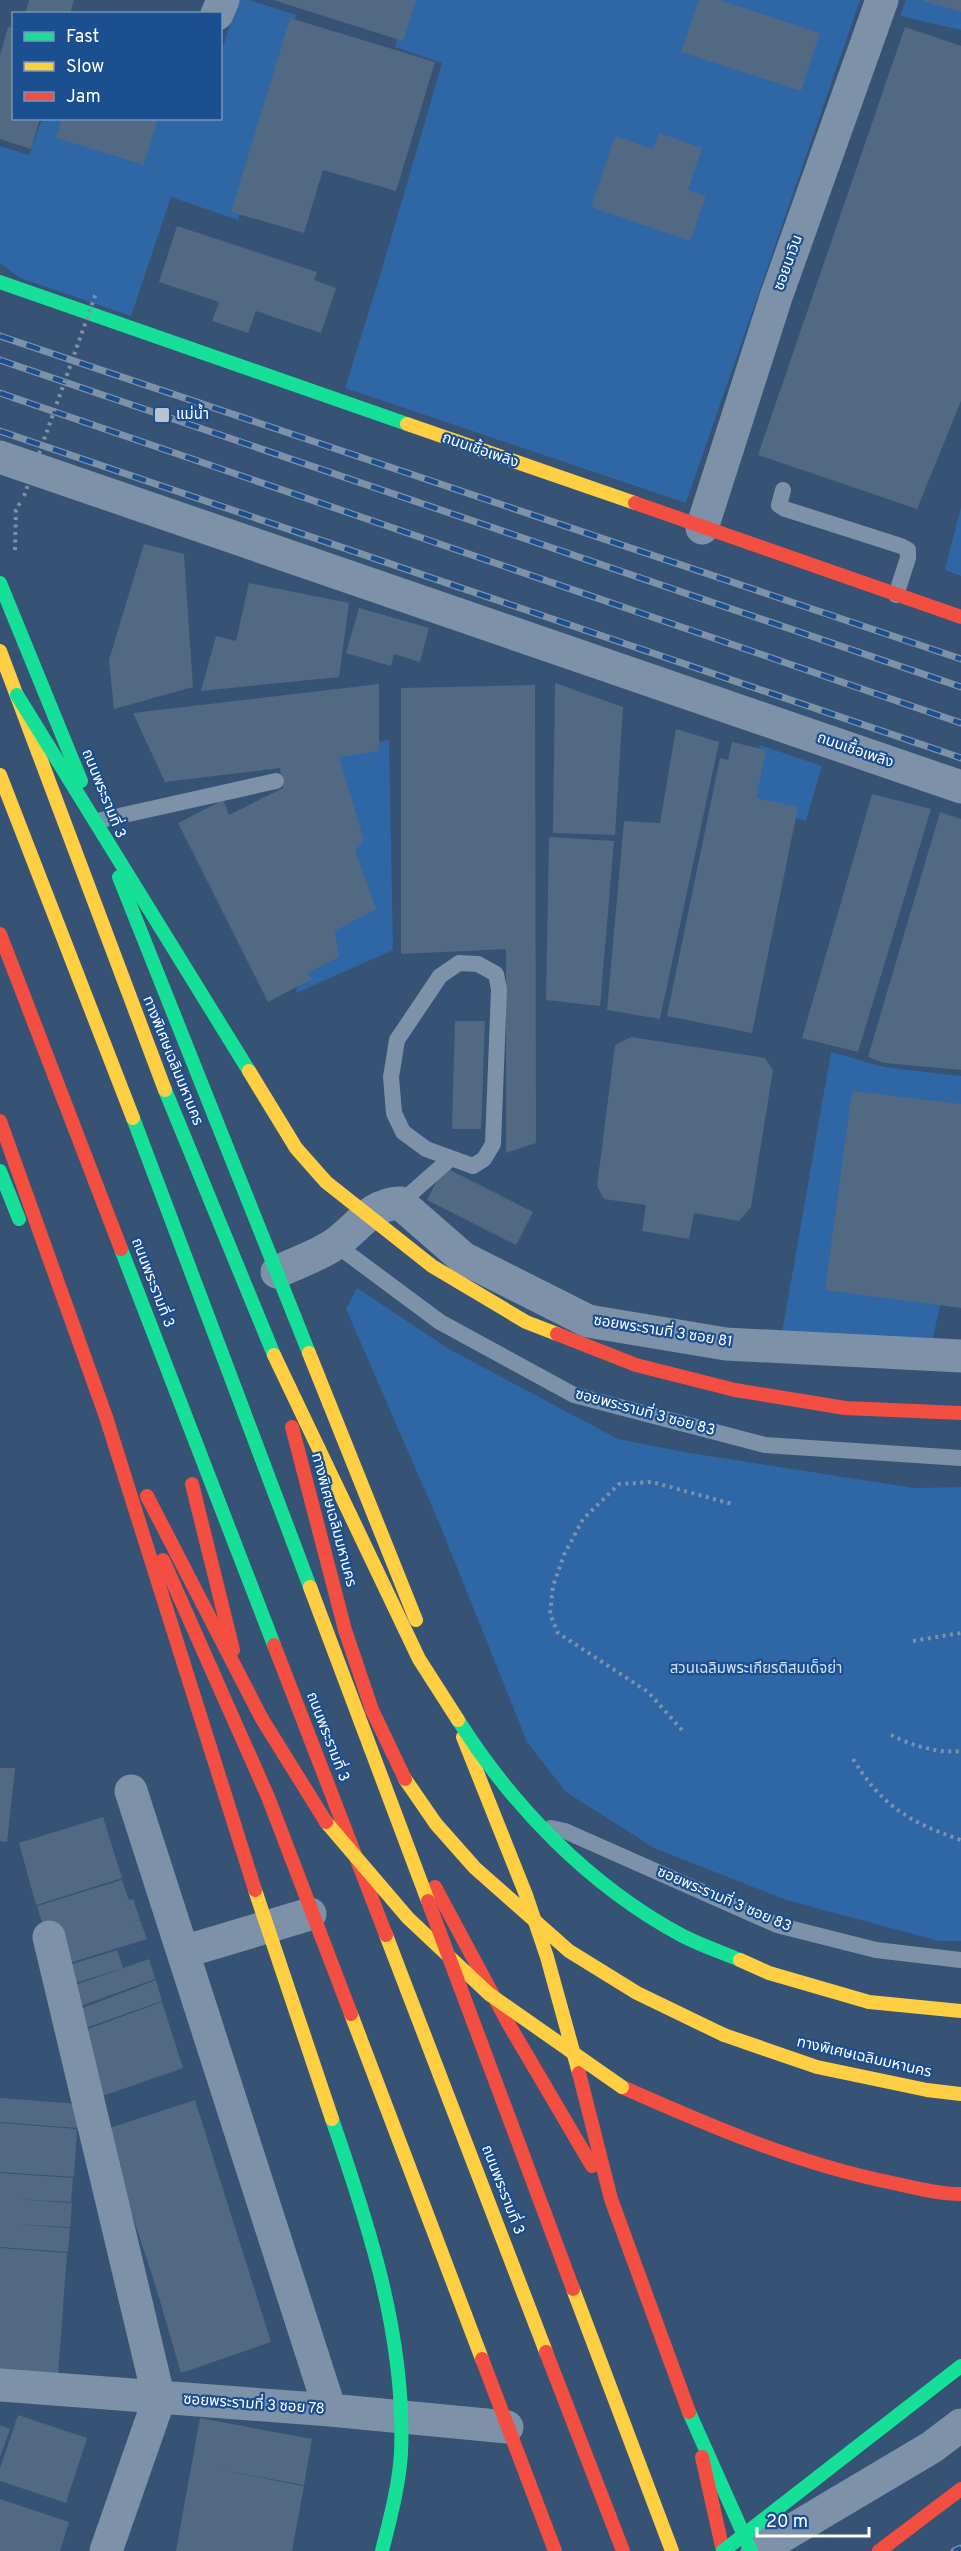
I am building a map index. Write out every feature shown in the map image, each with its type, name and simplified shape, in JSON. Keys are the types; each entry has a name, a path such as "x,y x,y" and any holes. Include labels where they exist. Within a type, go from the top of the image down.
{"main road":[{"name":"ถนนเชื้อเพลิง","path":"0,282 961,617"},
{"name":"ถนนพระรามที่ 3","path":"0,583 5,605 97,822 494,1812 551,1968 611,2199 696,2432 751,2551"},
{"name":"ทางพิเศษเฉลิมมหานคร","path":"0,651 142,1033 274,1355 329,1572 356,1663 390,1749 432,1821 478,1872 584,1962 652,2003 724,2036 816,2067 927,2090 961,2094"},
{"path":"17,695 296,1148 334,1189 432,1266 526,1322 636,1365 735,1390 845,1408 961,1413"},
{"name":"ถนนพระรามที่ 3","path":"0,776 128,1104 672,2551"},
{"name":"ถนนพระรามที่ 3","path":"0,802 408,1834 476,1965 611,2199"},
{"name":"ถนนพระรามที่ 3","path":"0,934 623,2551"},
{"name":"ถนนพระรามที่ 3","path":"0,960 153,1356 181,1444"},
{"path":"0,1121 106,1417 236,1830 351,2175 375,2258 392,2333 399,2393 401,2443 392,2513 382,2551"},
{"path":"0,1171 26,1237"},
{"path":"35,1260 112,1446 268,1797 310,1914 555,2551"},
{"path":"274,1355 419,1659 468,1736 518,1799 563,1849 612,1891 681,1935 769,1973 869,2002 961,2011"},
{"path":"106,1417 262,1719 327,1824 408,1918 489,1994 622,2087 698,2121 780,2154 847,2173 961,2194"},
{"path":"187,1466 268,1797"},
{"path":"696,2432 723,2551 961,2366"},
{"path":"879,2551 961,2489"}],"street":[{"name":"ซอยนาวิน","path":"702,528 776,297 882,0"},
{"name":"ถนนเชื้อเพลิง","path":"0,457 961,787"},
{"path":"277,1272 335,1244 373,1210 388,1203 400,1203"},
{"name":"ซอยพระรามที่ 3 ซอย 81","path":"400,1203 463,1258 588,1321 726,1344 961,1356"},
{"path":"131,1791 330,2410"},
{"path":"183,1952 310,1914"},
{"path":"49,1937 159,2399 106,2551"},
{"name":"ซอยพระรามที่ 3 ซอย 78","path":"0,2385 159,2399 330,2410 507,2427"},
{"path":"757,2551 932,2447 961,2425"}],"lane":[{"path":"783,490 779,505 785,509 902,546 908,550 908,558 896,595"},
{"path":"97,822 276,781"},
{"path":"459,963 478,964 496,974 499,988 493,1144 484,1159 473,1166 450,1159 426,1149 403,1132 394,1113 391,1077 397,1040 440,976 459,963"},
{"path":"400,1203 450,1159"},
{"name":"ซอยพระรามที่ 3 ซอย 83","path":"335,1244 440,1322 574,1395 765,1445 961,1458"},
{"name":"ซอยพระรามที่ 3 ซอย 83","path":"494,1812 565,1831 777,1925 876,1950 961,1960"}],"path":[{"path":"15,550 16,510 24,496 96,293"},
{"path":"682,1730 648,1692 558,1633 550,1614 553,1586 564,1555 583,1519 619,1484 652,1482 732,1504"},
{"path":"913,1641 961,1633"},
{"path":"891,1735 908,1743 952,1752 961,1751"},
{"path":"853,1759 870,1786 892,1808 936,1832 961,1840"}],"green space":[{"path":"237,0 249,0 296,15 238,220 171,197 131,316 20,278 0,263 0,146 29,155 42,120 222,120 222,43 224,44"},
{"path":"408,0 860,0 686,503 345,388 442,63 395,47"},
{"path":"906,0 961,0 961,30 900,16"},
{"path":"961,507 961,576 945,570"},
{"path":"389,740 393,950 296,993 332,749"},
{"path":"760,745 822,766 806,821 745,807"},
{"path":"831,1052 884,1067 961,1076 961,1209 933,1338 782,1333"},
{"name":"สวนเฉลิมพระเกียรติสมเด็จย่า","path":"357,1288 449,1349 618,1439 684,1452 914,1488 961,1487 961,1941 939,1941 786,1900 654,1848 566,1792 527,1742 440,1525 346,1309"}],"building":[{"path":"29,0 74,0 71,12 26,12"},
{"path":"273,0 416,0 403,41"},
{"path":"699,0 719,0 820,33 801,91 681,52"},
{"path":"961,0 961,12 923,1"},
{"path":"290,18 435,62 396,191 323,170 304,233 231,212"},
{"path":"8,27 12,28 12,120 39,120 31,149 0,139 0,56"},
{"path":"905,27 961,46 961,401 917,509 758,455"},
{"path":"61,120 157,120 144,165 56,138"},
{"path":"659,133 702,148 688,190 706,196 690,241 591,207 615,136 653,149"},
{"path":"177,226 317,272 314,280 336,288 321,333 256,311 248,333 212,321 219,302 159,282"},
{"path":"144,544 184,554 193,687 114,709 109,660"},
{"path":"249,583 349,603 339,677 201,691 216,636 236,641"},
{"path":"359,608 429,628 420,662 394,654 391,666 346,653"},
{"path":"555,683 623,707 615,835 553,833"},
{"path":"379,684 379,751 339,757 364,840 355,851 376,909 335,931 339,957 307,973 312,979 268,1002 178,823 223,800 229,815 283,788 280,768 165,782 133,713"},
{"path":"535,685 536,1143 506,1153 506,949 401,954 401,688"},
{"path":"676,729 719,742 660,1019 607,1010 624,821 660,823"},
{"path":"732,742 766,750 756,798 798,807 752,1033 667,1016 720,758 728,760"},
{"path":"872,794 931,809 858,1052 802,1038"},
{"path":"940,812 961,819 961,1070 885,1063 868,1057"},
{"path":"549,837 614,841 600,1006 546,1000"},
{"path":"455,1021 485,1021 481,1129 452,1129"},
{"path":"631,1037 765,1058 773,1070 751,1207 739,1221 694,1213 689,1239 642,1231 646,1205 604,1199 597,1186 615,1045"},
{"path":"852,1091 961,1104 961,1308 825,1290"},
{"path":"444,1167 533,1212 516,1245 427,1200"},
{"path":"0,1768 15,1768 7,1842 0,1841"},
{"path":"103,1817 122,1878 36,1905 19,1843"},
{"path":"122,1880 129,1900 133,1899 140,1919 133,1922 140,1920 147,1939 60,1966 37,1906"},
{"path":"117,1950 123,1968 66,1986 60,1968"},
{"path":"149,1959 155,1979 69,2010 64,1989"},
{"path":"156,1980 162,2001 74,2032 70,2013"},
{"path":"162,2002 183,2068 94,2099 74,2034"},
{"path":"0,2098 79,2104 77,2128 0,2122"},
{"path":"195,2100 271,2342 181,2373 155,2284 104,2130"},
{"path":"0,2123 77,2129 74,2177 0,2172"},
{"path":"0,2173 73,2178 71,2202 15,2199 72,2203 70,2227 14,2224 70,2228 68,2252 0,2247"},
{"path":"0,2248 67,2253 58,2376 0,2371"},
{"path":"18,2415 87,2438 66,2503 0,2481 0,2468"},
{"path":"200,2418 312,2439 304,2485 215,2469 304,2486 292,2551 176,2551"},
{"path":"0,2425 10,2429 0,2457"},
{"path":"0,2499 69,2522 60,2551 0,2551"}],"railway":[{"path":"0,336 961,659"},
{"path":"0,360 961,687"},
{"path":"0,393 961,723"},
{"path":"0,431 961,758"},
{"path":"954,2551 961,2548"}],"traffic: fast":[{"path":"0,282 407,424"},
{"path":"0,583 81,781"},
{"path":"17,695 249,1071"},
{"path":"119,877 309,1353"},
{"path":"165,1090 274,1355"},
{"path":"133,1118 310,1587"},
{"path":"0,1171 19,1219"},
{"path":"121,1249 274,1645"},
{"path":"458,1720 503,1783 556,1842 585,1868 616,1893 681,1935 740,1960"},
{"path":"332,2119 371,2241 382,2283 398,2367 401,2410 400,2465 382,2551"},
{"path":"723,2551 961,2366"},
{"path":"689,2412 751,2551"}],"traffic: slow":[{"path":"407,424 635,503"},
{"path":"0,651 165,1090"},
{"path":"0,775 133,1118"},
{"path":"249,1071 296,1148 326,1182 432,1266 526,1322 557,1334"},
{"path":"309,1353 416,1620"},
{"path":"274,1355 419,1659 458,1720"},
{"path":"310,1587 428,1901"},
{"path":"463,1737 526,1895 547,1957 579,2073"},
{"path":"405,1779 436,1824 475,1868 569,1951 637,1993 724,2035"},
{"path":"326,1822 408,1918 489,1994 622,2087"},
{"path":"255,1890 332,2119"},
{"path":"386,1935 546,2352"},
{"path":"740,1960 769,1973 869,2002 961,2011"},
{"path":"351,2014 482,2359"},
{"path":"724,2035 817,2067 927,2090 961,2094"},
{"path":"573,2289 672,2551"}],"traffic: jam":[{"path":"635,503 961,617"},
{"path":"0,934 121,1249"},
{"path":"0,1121 106,1417"},
{"path":"557,1334 636,1365 735,1390 845,1408 961,1413"},
{"path":"106,1417 255,1890"},
{"path":"292,1427 345,1630 372,1710 405,1779"},
{"path":"192,1484 233,1650"},
{"path":"147,1496 262,1719 326,1822"},
{"path":"163,1560 268,1797 351,2014"},
{"path":"274,1645 386,1935"},
{"path":"435,1887 508,2023 592,2166"},
{"path":"428,1901 573,2289"},
{"path":"579,2073 611,2199 689,2412"},
{"path":"622,2087 721,2130 789,2155 858,2175 919,2189 961,2194"},
{"path":"546,2352 623,2551"},
{"path":"482,2359 555,2551"},
{"path":"702,2457 723,2551"},
{"path":"879,2551 961,2489"}],"place":[{"name":"แม่น้ำ","path":"162,415"}]}
